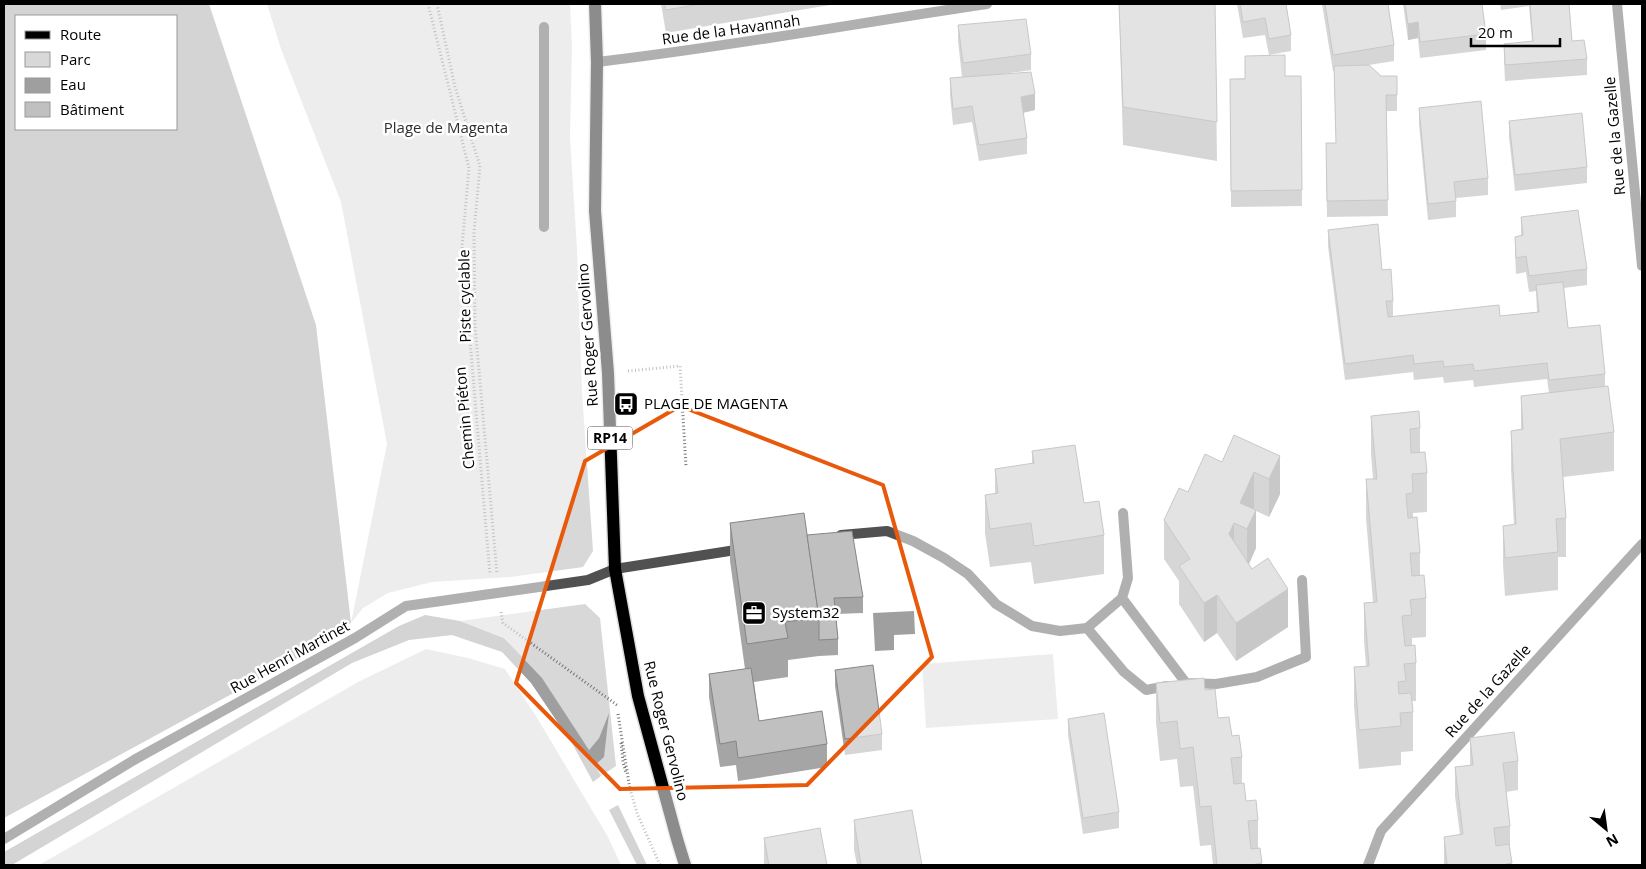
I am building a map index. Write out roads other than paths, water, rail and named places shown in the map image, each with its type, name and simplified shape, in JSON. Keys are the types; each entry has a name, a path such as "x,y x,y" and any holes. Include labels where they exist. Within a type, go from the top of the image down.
{"main road":[{"name":"Rue Roger Gervolino","path":"595,4 597,62 596,211 608,373 615,568 638,696 685,865"}],"street":[{"name":"Rue de la Havannah","path":"597,62 656,56 987,4"},
{"name":"Rue de la Gazelle","path":"1617,4 1642,266"},
{"path":"544,27 544,227"},
{"path":"831,536 851,533 887,532 913,541 968,574 996,604 1032,626 1060,631 1087,628 1122,598 1128,578 1122,513"},
{"name":"Rue de la Gazelle","path":"1368,865 1381,831 1642,544"},
{"name":"Rue Henri Martinet","path":"4,839 134,760 355,638 406,606 588,580 615,568 753,548"},
{"path":"1087,628 1124,672 1146,690 1186,683 1216,684 1257,677 1306,657 1302,580"},
{"path":"1122,598 1186,683"}],"water":[{"path":"4,4 209,4 316,325 351,623 309,652 4,818"},
{"path":"914,611 915,634 894,635 894,650 875,651 873,613"},
{"path":"425,615 460,621 504,638 542,678 589,750 599,738 609,713 604,757 595,765 601,776 593,782 573,745 531,683 502,652 452,635 409,640 352,663 12,865 4,865 4,852 399,626"},
{"path":"618,805 647,865 637,865 609,810"}],"place":[{"name":"PLAGE DE MAGENTA","path":"626,404"},
{"name":"System32","path":"754,613"}],"park label":[{"name":"Plage de Magenta","path":"446,128"}]}
